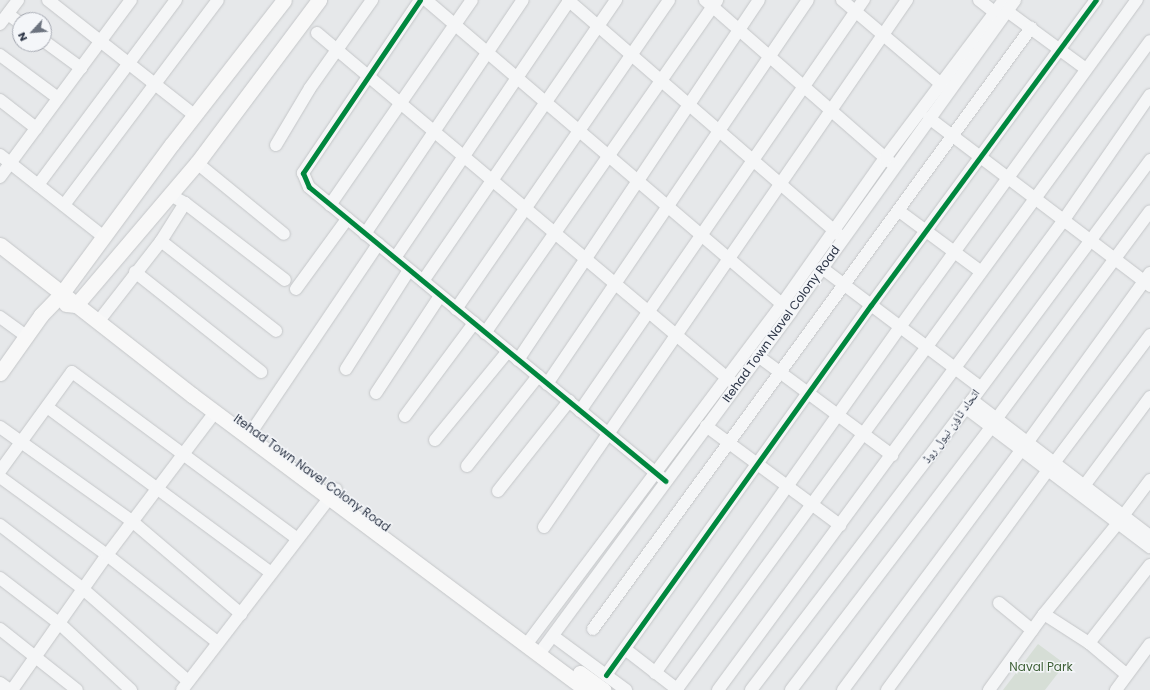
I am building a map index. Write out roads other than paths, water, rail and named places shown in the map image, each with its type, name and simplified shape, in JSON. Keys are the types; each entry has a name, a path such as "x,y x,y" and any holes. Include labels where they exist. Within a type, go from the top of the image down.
{"main road":[{"path":"0,373 41,315 59,298 194,115 284,0"},
{"path":"0,245 59,298 76,306 197,164 319,0"},
{"name":"Itehad Town Navel Colony Road","path":"76,306 97,317 529,641 546,645 603,690"},
{"name":"Itehad Town Navel Colony Road","path":"97,317 215,412 251,433"},
{"name":"Itehad Town Navel Colony Road","path":"546,645 587,690"}],"street":[{"path":"0,24 18,0"},
{"path":"48,0 194,115"},
{"path":"0,177 131,0"},
{"path":"38,185 176,0"},
{"path":"64,205 218,0"},
{"path":"276,145 310,88 338,51 372,0"},
{"path":"420,0 367,76 303,173 309,187 666,481"},
{"path":"426,0 786,308"},
{"path":"330,205 472,0"},
{"path":"365,234 523,0"},
{"path":"395,258 569,0 843,238"},
{"path":"423,281 616,0"},
{"path":"456,309 669,0"},
{"path":"518,360 759,0"},
{"path":"467,466 543,380 615,284 808,0"},
{"path":"842,0 945,88"},
{"path":"580,411 864,0"},
{"path":"544,527 907,0"},
{"path":"979,0 1002,10 1031,28 1086,69"},
{"name":"Itehad Town Navel Colony Road","path":"546,645 758,356 833,230 885,158 945,88 1002,10 1015,0"},
{"path":"606,675 871,305 1096,0"},
{"path":"655,673 900,327 1137,0"},
{"path":"485,333 661,81 712,2 739,30 895,166"},
{"path":"8,14 12,17"},
{"path":"593,629 1031,28"},
{"path":"317,33 736,385"},
{"path":"624,649 677,690 980,271 1150,41"},
{"path":"52,47 81,68"},
{"path":"0,55 58,98"},
{"name":"Itehad Town Navel Colony Road","path":"529,641 656,473 726,377 822,268 930,118 945,88"},
{"path":"718,690 1063,221 1150,94"},
{"path":"0,100 36,128"},
{"path":"843,690 1148,280 1114,260 930,118"},
{"path":"0,155 104,236"},
{"name":"اتحاد ٹاؤن نیول روڈ","path":"751,690 969,404 1150,160"},
{"path":"197,164 284,234"},
{"path":"170,196 185,203 285,280"},
{"path":"97,317 161,241 185,203"},
{"path":"899,211 980,271"},
{"path":"792,690 994,422 1150,211"},
{"path":"296,289 347,219"},
{"path":"161,241 276,331"},
{"path":"251,433 378,244"},
{"path":"822,268 980,388"},
{"path":"346,369 409,270"},
{"path":"135,272 261,372"},
{"path":"376,393 440,296"},
{"path":"0,317 26,336"},
{"path":"405,416 474,323"},
{"path":"887,690 1150,335"},
{"path":"435,440 508,351"},
{"path":"758,356 892,455"},
{"path":"0,470 72,372 296,538"},
{"path":"1084,486 1150,397"},
{"path":"498,491 568,401"},
{"path":"969,404 1120,520 1150,536"},
{"path":"47,407 271,573"},
{"path":"0,682 11,690 60,624 107,555 133,522 182,453 215,412"},
{"path":"706,426 840,525"},
{"path":"0,427 133,522 241,614"},
{"path":"1051,467 1084,486 1150,547"},
{"path":"0,477 107,555 217,642"},
{"path":"990,690 1044,614 1120,520 1150,480"},
{"path":"0,525 83,589 185,686 217,642 241,614 296,538 332,493"},
{"path":"1089,642 1150,565"},
{"path":"0,578 60,624 131,690"},
{"path":"999,603 1032,630"},
{"path":"1044,614 1089,642 1126,674"},
{"path":"0,629 77,690"},
{"path":"1116,690 1126,674 1150,644"},
{"path":"546,645 606,675 626,690"}],"park label":[{"name":"Naval Park","path":"1041,667"}]}
